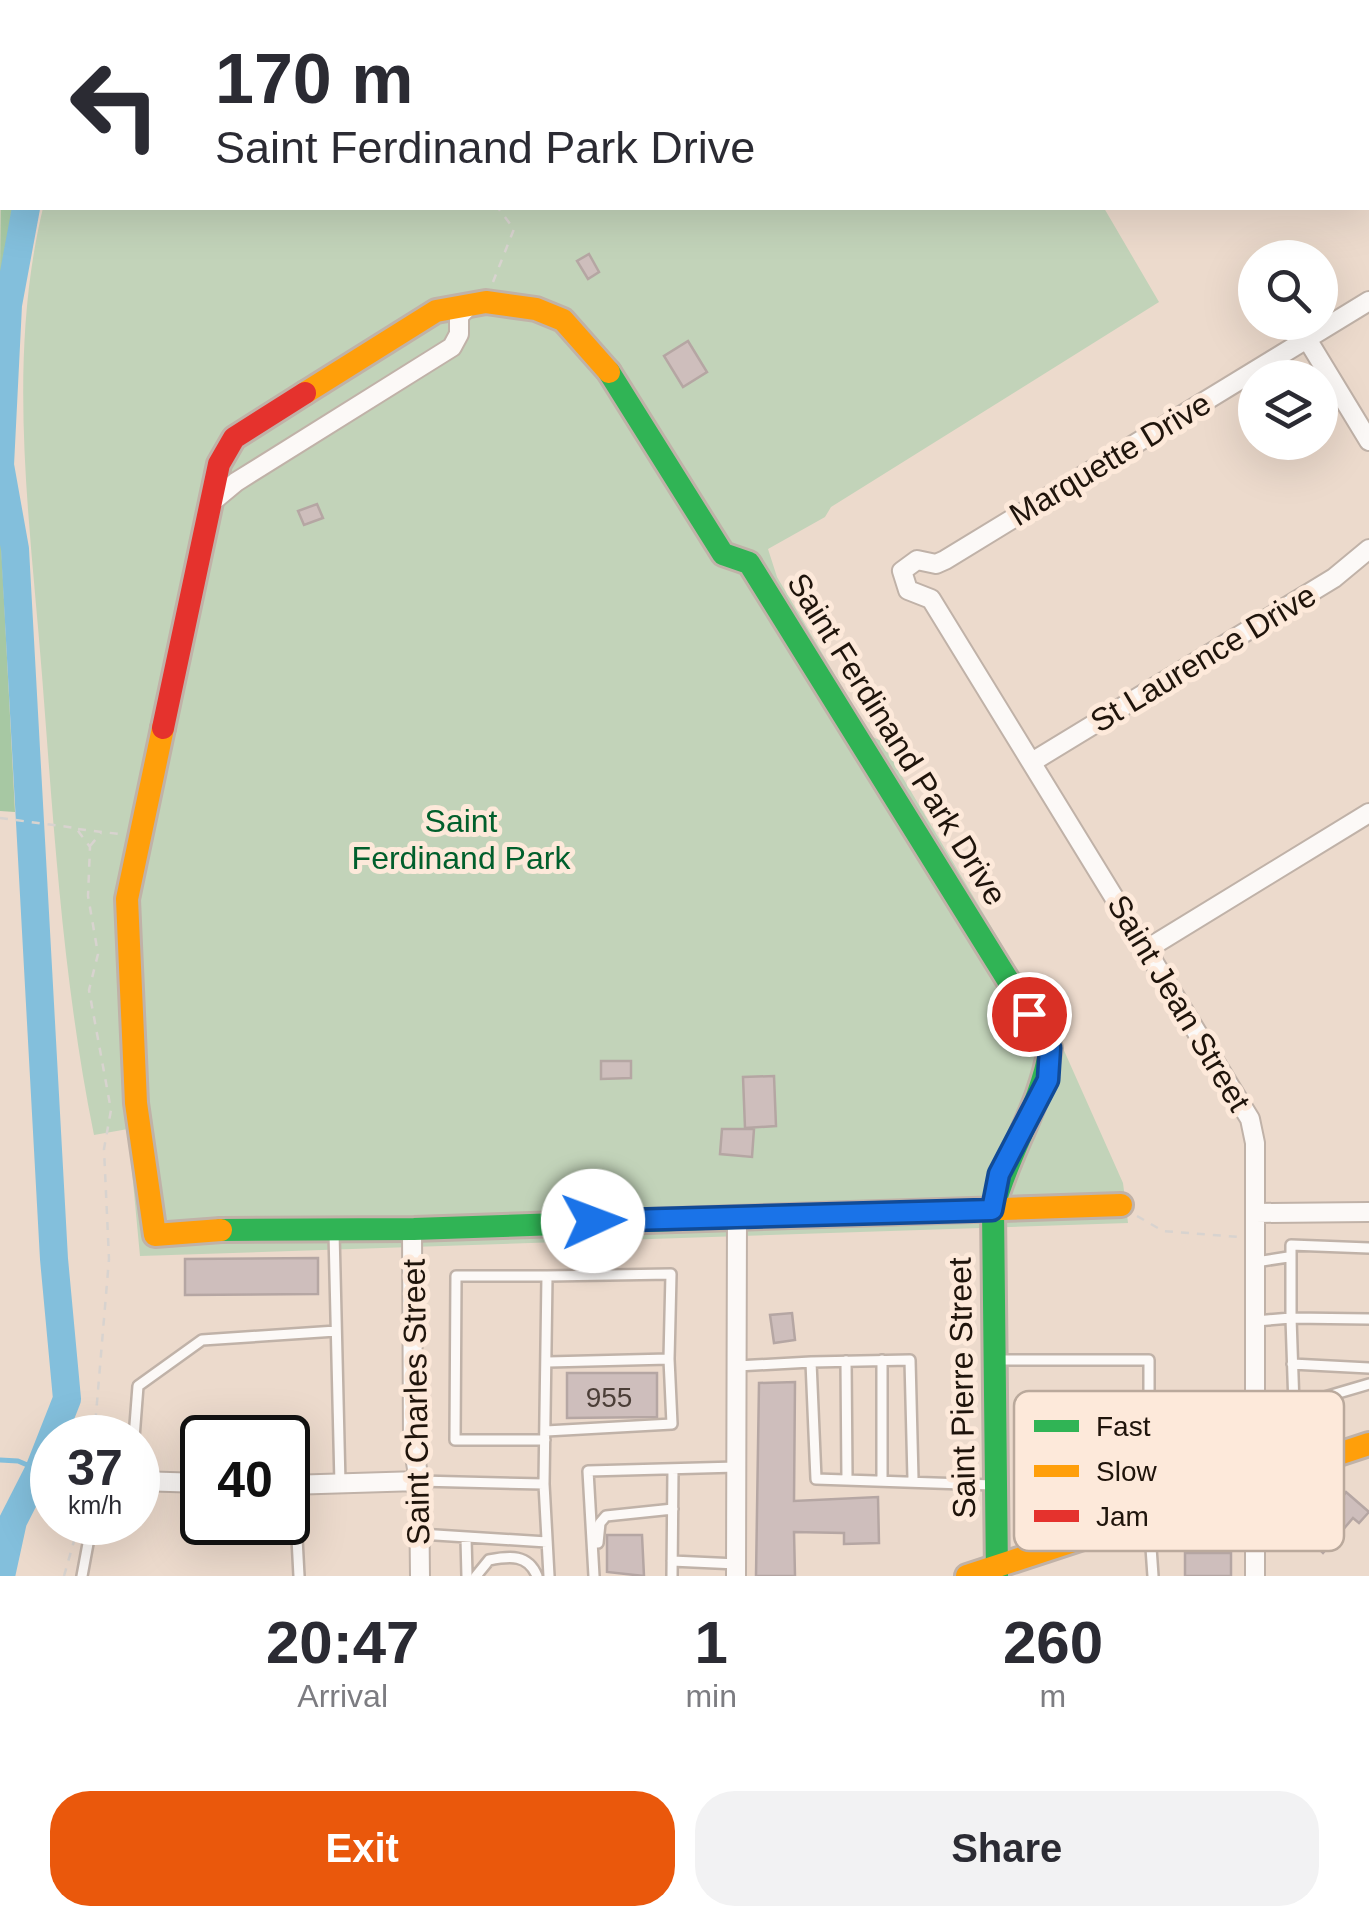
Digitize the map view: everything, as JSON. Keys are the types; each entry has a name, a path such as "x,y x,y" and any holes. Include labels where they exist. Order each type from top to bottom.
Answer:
{"street":[{"name":"Marquette Drive","path":"1338,320 1369,301"},
{"name":"Saint Ferdinand Park Drive","path":"992,1210 999,1174 1048,1080 1050,1048 823,676 748,564 723,554 612,375 563,320 536,309 478,304 436,311 234,438 219,464 126,899 134,1082 155,1236 229,1228 412,1228 737,1215 992,1210 1122,1205"},
{"path":"212,502 236,482 452,347 460,334 459,316 478,304"},
{"name":"Marquette Drive","path":"902,572 918,560 936,564 1304,340"},
{"path":"1307,340 1369,441"},
{"name":"St Laurence Drive","path":"1032,762 1334,578 1369,548"},
{"path":"931,599 936,564"},
{"name":"Saint Jean Street","path":"902,572 908,590 931,599 1250,1119 1255,1143 1256,1391"},
{"path":"1147,949 1369,812"},
{"name":"Saint Pierre Street","path":"992,1210 997,1571"},
{"path":"1256,1214 1369,1212"},
{"path":"737,1215 737,1570"},
{"name":"Saint Charles Street","path":"412,1228 413,1444 420,1481 420,1576"},
{"path":"1344,1452 1369,1444"},
{"path":"310,1485 420,1481"},
{"path":"966,1576 997,1571 1050,1551"}],"lane":[{"path":"334,1230 340,1484"},
{"path":"1293,1391 1288,1257 1291,1245 1369,1248"},
{"path":"1256,1262 1288,1257"},
{"path":"671,1274 672,1424 455,1440 456,1276 547,1276 671,1274"},
{"path":"547,1276 544,1484 549,1576"},
{"path":"1256,1321 1369,1319"},
{"path":"136,1415 138,1386 202,1340 336,1331"},
{"path":"548,1362 669,1359"},
{"path":"882,1360 882,1479"},
{"path":"737,1366 910,1360 913,1480"},
{"path":"994,1360 1149,1360 1149,1391"},
{"path":"846,1361 847,1479"},
{"path":"812,1362 816,1479 996,1485"},
{"path":"1292,1364 1369,1368"},
{"path":"1344,1393 1369,1384"},
{"path":"594,1575 588,1471 737,1468"},
{"path":"672,1576 673,1469"},
{"path":"420,1481 544,1484"},
{"path":"594,1575 599,1566 598,1531 606,1516 672,1509"},
{"path":"420,1534 547,1542"},
{"path":"466,1538 467,1576"},
{"path":"82,1576 88,1545"},
{"path":"297,1545 298,1576"},
{"path":"1151,1551 1153,1576"},
{"path":"476,1576 489,1560 517,1557 532,1565 537,1576"},
{"path":"672,1562 737,1570"}],"path":[{"path":"478,304 514,228 500,210"},
{"path":"3,820 137,836"},
{"path":"76,828 90,847"},
{"path":"96,1415 109,1259 104,1164 110,1110 89,990 98,954 88,896 90,847 102,832"},
{"path":"1122,1205 1163,1231 1256,1238"},
{"path":"64,1576 73,1545"}],"green space":[{"path":"1,210 13,210 0,276"},
{"name":"Saint Ferdinand Park","path":"43,210 1105,210 1159,302 831,507 825,517 768,549 777,577 871,736 881,741 1062,1046 1123,1183 1128,1223 140,1256 128,1129 94,1135 67,963 24,441 23,382 32,266"},
{"path":"0,535 1,542 15,812 0,811"}],"building":[{"path":"589,254 599,272 588,279 577,261"},
{"path":"688,341 707,372 683,387 664,356"},
{"path":"317,504 323,518 304,525 298,511"},
{"path":"601,1061 631,1061 631,1078 601,1079"},
{"path":"774,1076 776,1126 745,1128 743,1077"},
{"path":"722,1129 754,1129 752,1157 720,1154"},
{"path":"318,1258 318,1294 185,1295 185,1259"},
{"path":"792,1313 795,1340 774,1343 770,1315"},
{"path":"567,1373 657,1373 657,1417 567,1418"},
{"path":"795,1382 794,1501 878,1497 879,1543 844,1544 844,1533 794,1532 795,1576 756,1576 759,1383"},
{"path":"1346,1492 1369,1512 1359,1523 1353,1518 1344,1528"},
{"path":"607,1535 642,1535 644,1576 607,1572"},
{"path":"1185,1553 1231,1553 1231,1576 1185,1576"}],"waterway":[{"path":"1,1576 13,1521 39,1470 67,1399 54,1259 15,549 0,465 8,305 26,210"},
{"path":"0,1460 30,1466"}],"traffic: fast":[{"path":"609,372 723,554 749,563 1050,1048 1039,1090 993,1210 997,1576"},
{"path":"221,1230 414,1229 850,1214"}],"traffic: slow":[{"path":"305,393 436,311 486,302 536,309 563,320 609,372"},
{"path":"163,728 127,899 136,1103 155,1235 221,1230"},
{"path":"850,1214 1121,1205"},
{"path":"1344,1452 1369,1444"},
{"path":"967,1576 1043,1551"}],"traffic: jam":[{"path":"163,728 219,464 234,438 305,393"}],"route":[{"path":"593,1221 992,1210 999,1174 1048,1080 1050,1048 1029,1014"}]}
